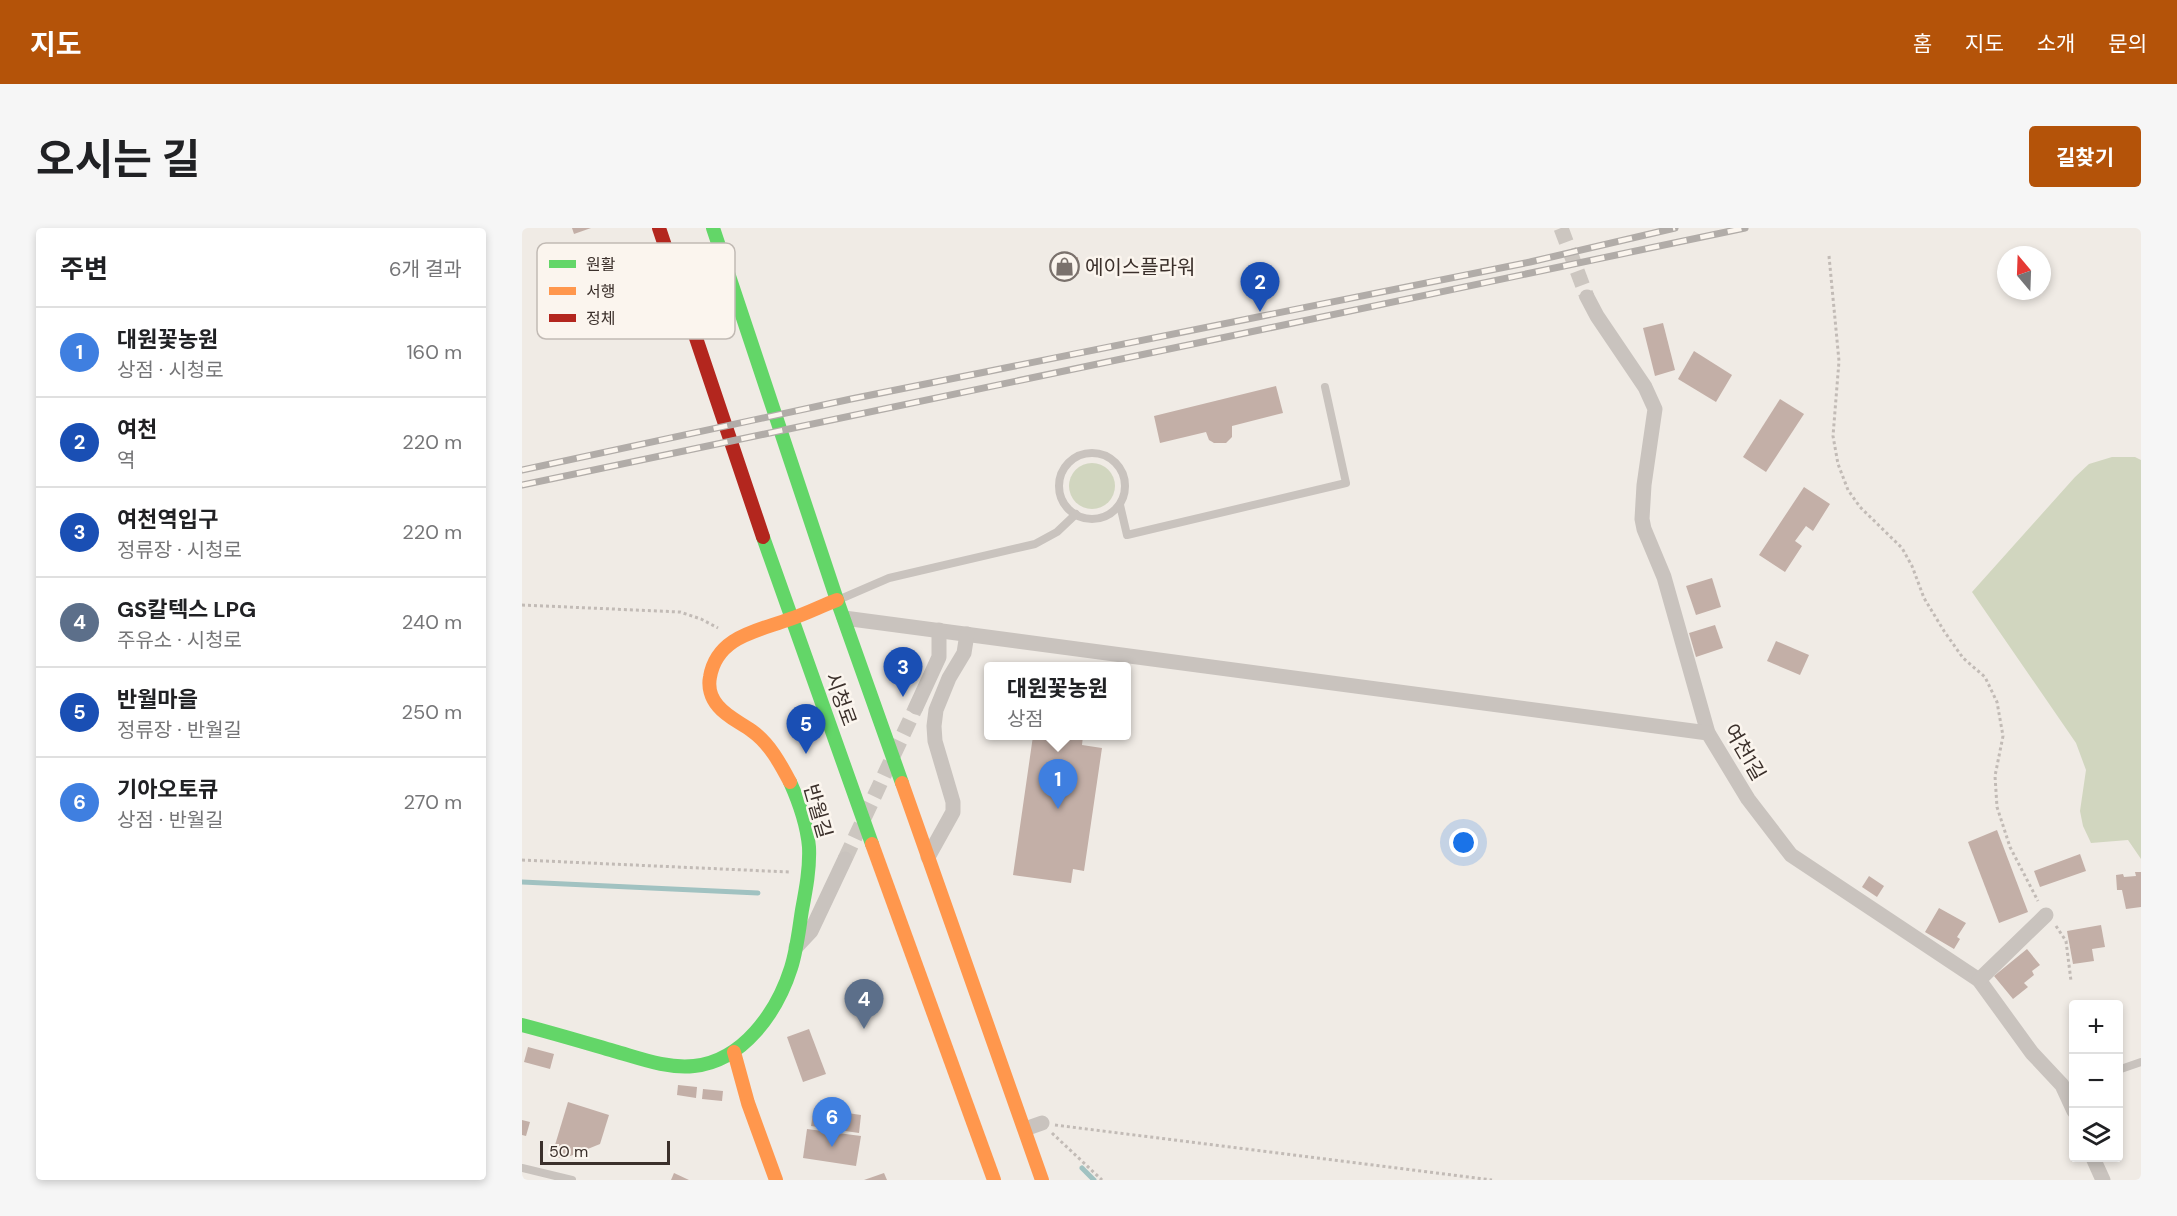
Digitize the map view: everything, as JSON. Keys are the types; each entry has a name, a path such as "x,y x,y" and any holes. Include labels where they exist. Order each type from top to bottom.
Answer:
{"street":[{"name":"시청로","path":"658,228 663,243"},
{"name":"시청로","path":"713,228 718,243"},
{"name":"시청로","path":"735,294 843,618 1042,1180"},
{"name":"여천1길","path":"1587,297 1597,316 1645,387 1655,409 1644,485 1642,519 1644,529 1664,576 1708,733 1748,799 1791,855 1979,980 2032,1053 2069,1088"},
{"name":"시청로","path":"696,339 791,619 994,1180"},
{"name":"반월길","path":"522,1024 650,1061 694,1066 707,1064 734,1052 762,1023 788,976 796,947 809,873 808,838 803,816 782,766 758,736 720,709 712,698 710,679 716,658 737,636 791,619 837,600"},
{"path":"843,618 1708,733"},
{"path":"916,706 939,657 939,630"},
{"path":"928,857 953,812 953,802 935,741 936,710 964,653 967,634"},
{"path":"796,947 811,931 845,859"},
{"path":"1979,980 2046,915"},
{"path":"734,1052 748,1103 776,1180"},
{"path":"694,1066 733,1081 748,1103"},
{"path":"1025,1129 1042,1123"},
{"path":"2095,1162 2103,1180"}],"lane":[{"path":"1119,505 1127,535 1346,483 1325,387"},
{"path":"1088,453 1099,453 1109,457 1123,474 1124,495 1119,505 1112,513 1102,518 1091,519 1076,514 1064,503 1059,493 1062,471 1068,462 1088,453"},
{"path":"837,600 889,578 1035,544 1056,532 1076,514"},
{"path":"2123,1068 2141,1062"},
{"path":"522,1168 572,1180"}],"path":[{"path":"1829,256 1839,361 1833,436 1838,464 1848,490 1860,507 1902,548 1912,566 1924,598 1944,631 1963,658 1985,677 1997,702 2003,736 1995,776 1997,807 2010,847 2046,915 2066,941 2071,981"},
{"path":"522,605 680,612 737,636"},
{"path":"522,860 809,873"},
{"path":"1042,1123 1102,1180"},
{"path":"1042,1123 1492,1180"}],"green space":[{"path":"2112,457 2135,457 2141,460 2141,859 2128,840 2091,843 2083,826 2080,811 2086,770 2076,743 1972,592 2075,477 2089,464"},
{"path":"1092,463 1101,464 1109,469 1114,477 1114,495 1109,503 1101,508 1092,509 1083,508 1075,503 1070,495 1069,486 1070,477 1075,469 1083,464"}],"building":[{"path":"572,228 591,228 574,234"},
{"path":"1078,257 1079,274 1052,276 1050,260"},
{"path":"1663,323 1675,370 1655,376 1643,328"},
{"path":"1694,351 1732,375 1716,402 1678,379"},
{"path":"1276,386 1283,413 1232,426 1232,437 1226,443 1214,443 1209,440 1206,432 1160,443 1154,416"},
{"path":"1780,399 1804,414 1766,472 1743,457"},
{"path":"1804,487 1830,504 1813,531 1806,526 1795,541 1802,546 1785,572 1759,555"},
{"path":"1712,578 1721,607 1696,615 1686,586"},
{"path":"1715,625 1723,648 1696,657 1689,633"},
{"path":"1776,641 1809,655 1800,675 1767,661"},
{"path":"1032,740 1083,740 1082,745 1102,748 1084,871 1073,869 1071,883 1013,875"},
{"path":"1997,830 2028,912 1999,923 1968,842"},
{"path":"2080,854 2086,871 2040,887 2034,871"},
{"path":"2135,872 2141,872 2141,907 2126,909 2122,890 2117,890 2116,875 2136,876"},
{"path":"1869,876 1884,886 1877,897 1862,887"},
{"path":"1939,908 1966,923 1957,937 1960,939 1954,949 1925,932"},
{"path":"2101,925 2105,947 2092,949 2094,961 2073,964 2067,931"},
{"path":"2027,949 2040,965 2032,971 2034,975 2024,983 2028,987 2013,999 1994,976"},
{"path":"809,1029 826,1074 803,1082 787,1037"},
{"path":"528,1047 554,1054 550,1069 524,1062"},
{"path":"678,1085 697,1087 696,1098 677,1095"},
{"path":"703,1089 723,1091 722,1101 702,1099"},
{"path":"568,1102 609,1115 600,1144 563,1159 552,1155"},
{"path":"814,1108 861,1115 859,1133 811,1126"},
{"path":"522,1120 530,1122 526,1136 522,1135"},
{"path":"807,1129 861,1136 856,1166 803,1158"},
{"path":"674,1173 689,1180 671,1180"},
{"path":"884,1173 887,1180 864,1180"}],"waterway":[{"path":"522,882 758,893"},
{"path":"1082,1168 1094,1180"}],"tunnel":[{"path":"1561,228 1587,297"},
{"path":"845,859 916,707"}],"railway":[{"path":"522,470 851,399 1530,262 1675,228"},
{"path":"522,485 1745,228"}],"traffic: fast":[{"path":"713,228 718,243"},
{"path":"735,294 837,600 902,783"},
{"path":"763,537 872,844"},
{"path":"522,1025 643,1060 684,1067 712,1062 728,1055 743,1044 756,1032 777,1001 791,968 796,946 809,863 809,847 802,813 790,782"}],"traffic: slow":[{"path":"790,782 764,741 716,703 710,688 710,677 714,663 721,652 741,637 837,600"},
{"path":"902,783 1042,1180"},
{"path":"872,844 994,1180"},
{"path":"734,1052 748,1103 776,1180"}],"traffic: jam":[{"path":"659,228 664,243"},
{"path":"696,339 763,537"}],"place":[{"name":"에이스플라워","path":"1064,267"},
{"name":"여천","path":"1260,312"},
{"name":"여천역입구","path":"903,697"},
{"name":"반월마을","path":"806,754"},
{"name":"대원꽃농원","path":"1058,809"},
{"name":"GS칼텍스 LPG","path":"864,1029"},
{"name":"기아오토큐","path":"832,1147"}]}
